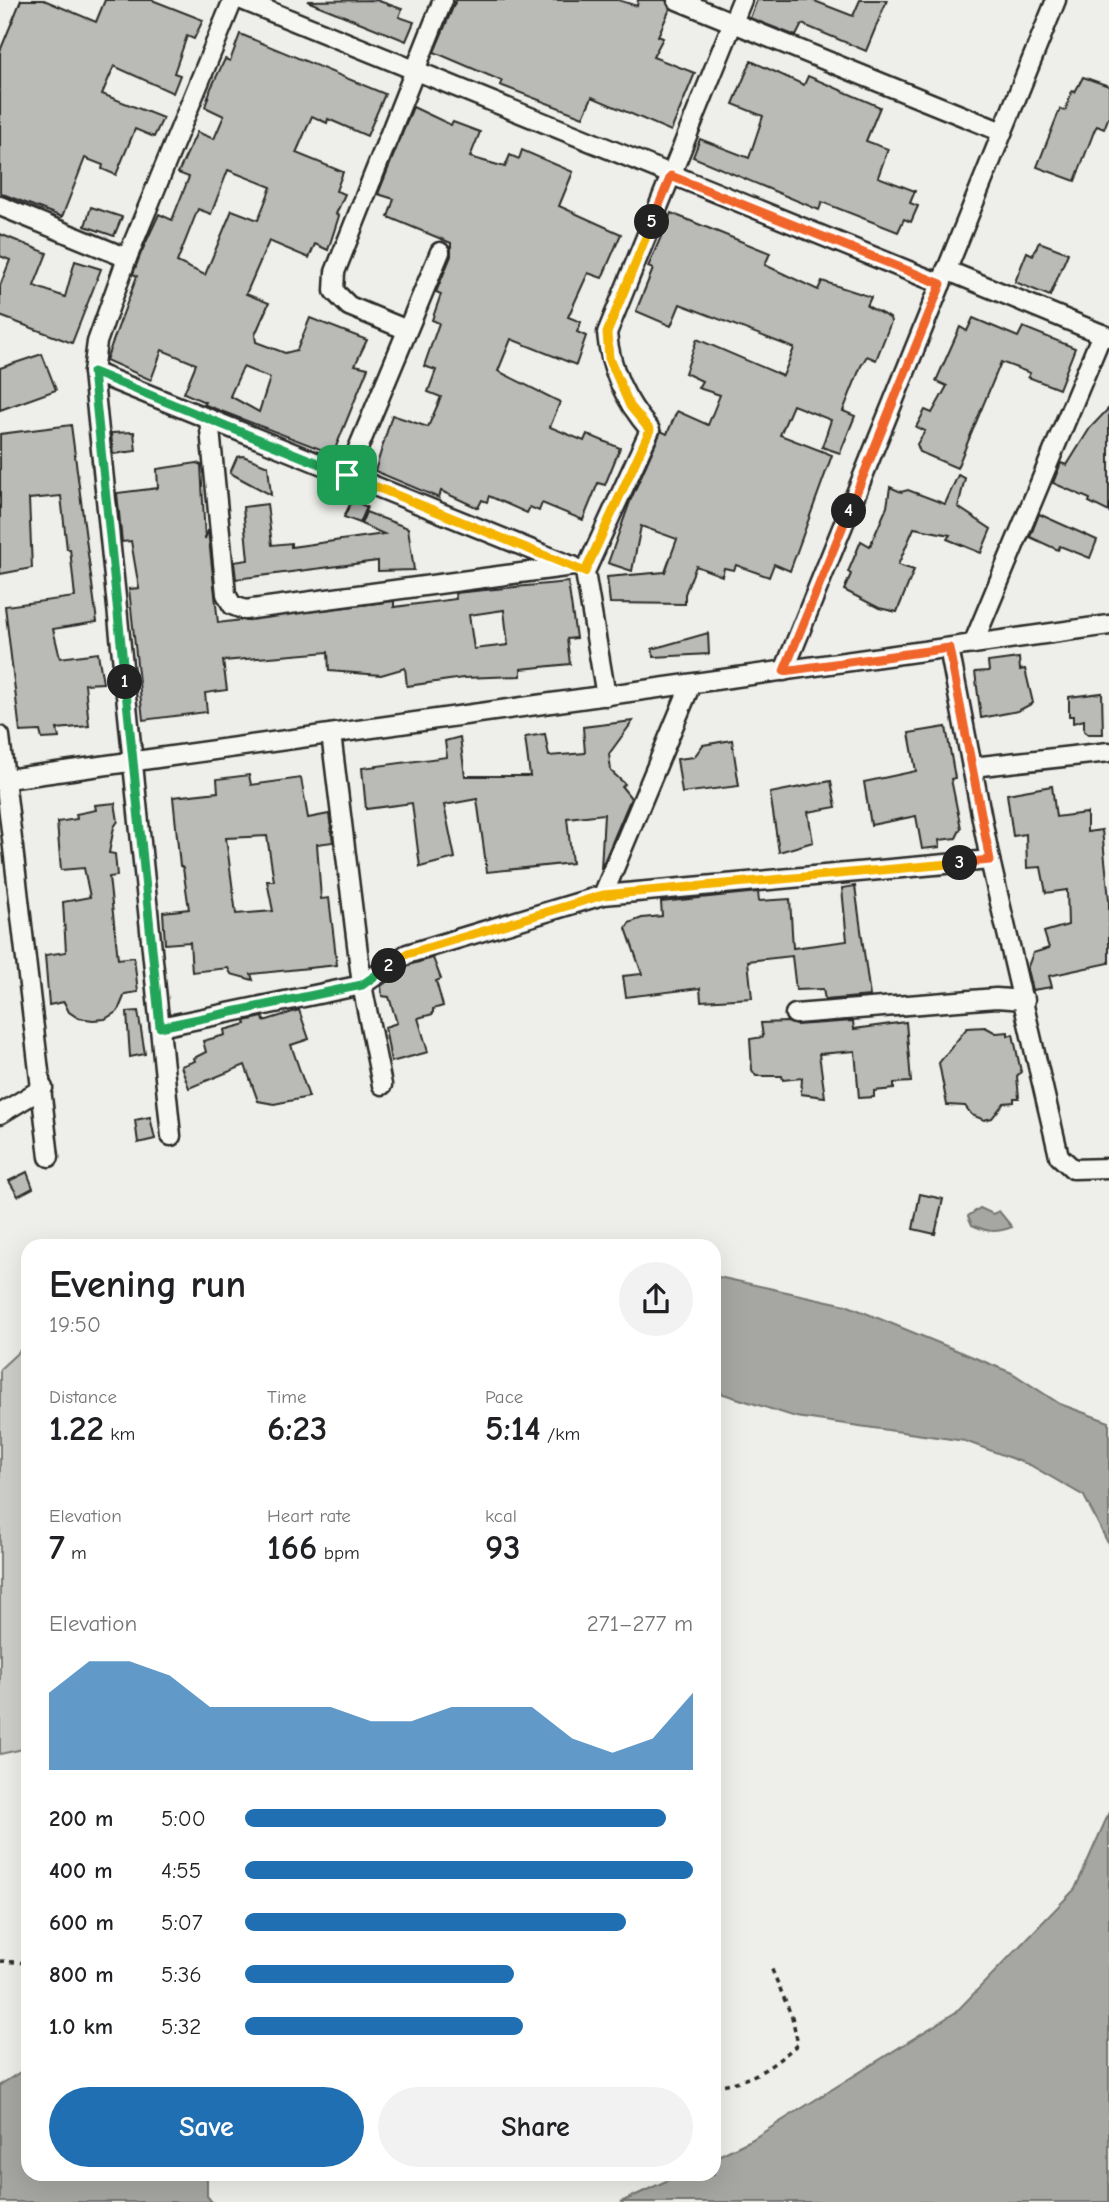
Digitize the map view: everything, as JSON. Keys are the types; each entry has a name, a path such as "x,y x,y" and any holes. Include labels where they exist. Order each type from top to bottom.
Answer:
{"street":[{"path":"171,1136 93,372 97,342 127,258 233,0"},
{"path":"242,0 671,176 1106,335 973,644"},
{"path":"407,330 349,306 334,291 335,272 443,0"},
{"path":"677,0 1002,132"},
{"path":"606,696 579,569 650,430 630,406 609,358 607,333 742,0"},
{"path":"784,671 1056,0"},
{"path":"0,206 127,258"},
{"path":"347,475 440,252"},
{"path":"93,372 579,569"},
{"path":"209,419 226,594 232,605 245,610 579,569"},
{"path":"3,780 1109,625"},
{"path":"949,648 990,860 1025,1000 1059,1156 1073,1169 1109,1168"},
{"path":"603,895 691,684"},
{"path":"331,734 362,985 382,1085"},
{"path":"0,736 3,780 43,1088 49,1157"},
{"path":"972,767 1109,752"},
{"path":"160,1027 362,985 407,954 603,895 990,860"},
{"path":"795,1014 996,998 1025,1000"},
{"path":"0,1114 43,1088"}],"path":[{"path":"0,1961 21,1962"},
{"path":"721,2085 737,2083 765,2072 797,2044 792,2017 770,1965"}],"shaded area":[{"path":"980,1208 993,1214 999,1211 1012,1227 992,1231 972,1225 968,1216"},
{"path":"721,1278 846,1305 1012,1373 1060,1404 1109,1422 1109,1545 1084,1496 1030,1465 965,1441 796,1417 721,1393"},
{"path":"21,1350 21,1750 0,1754 0,1369"},
{"path":"1109,1813 1109,2202 621,2202 666,2181 721,2181 721,2155 751,2140 956,2012 1075,1889"},
{"path":"21,2072 21,2181 207,2181 207,2196 212,2202 0,2202 0,2085"}],"building":[{"path":"21,0 44,0 96,22 105,0 152,0 203,20 194,39 187,36 174,73 180,75 173,93 114,66 102,94 163,118 154,137 135,129 116,175 102,169 103,165 85,158 62,217 0,193 0,51"},
{"path":"376,0 402,9 399,17 414,22 406,41 307,1"},
{"path":"456,0 618,0 637,6 638,0 666,0 670,9 658,36 663,38 653,57 695,73 671,131 592,97 583,117 500,85 502,81 434,52"},
{"path":"757,0 812,0 853,16 860,0 887,0 866,51 802,24 796,36 750,18"},
{"path":"240,34 385,94 367,136 328,119 327,123 312,116 296,153 343,172 336,191 345,194 336,214 339,216 328,250 315,244 309,258 269,241 246,294 269,303 255,335 256,342 285,353 297,350 310,318 367,340 355,365 368,368 333,454 203,404 205,402 184,393 196,364 162,350 151,380 106,360 137,276 133,274 159,214 172,220 189,177 178,173 197,132 214,139 224,116 205,107 225,59 230,61","holes":["228,170 271,187 258,220 232,210 205,275 177,262 198,209 211,214","243,367 270,378 259,412 230,396"]},
{"path":"751,61 804,85 808,76 880,107 866,141 888,149 878,177 915,191 910,203 918,206 911,222 904,219 898,232 822,202 819,210 693,157 700,139 749,158 763,116 733,104"},
{"path":"1083,77 1109,86 1109,116 1104,129 1097,126 1095,129 1075,181 1037,167 1060,109 1065,111 1072,91 1075,92"},
{"path":"413,107 451,125 453,122 480,132 470,157 505,167 510,155 519,159 522,150 573,172 559,206 621,234 602,278 588,273 568,317 581,322 577,332 586,336 576,365 511,339 498,371 560,402 550,427 584,441 587,434 620,448 605,485 598,483 583,520 542,503 539,511 530,507 527,513 489,496 487,502 482,500 478,508 441,491 439,498 375,471 392,415 428,427 441,397 428,392 436,370 424,366 439,323 432,320 441,294 436,292 451,256 451,243 388,217 394,199 378,194"},
{"path":"91,207 122,217 114,236 85,226"},
{"path":"671,213 770,253 765,265 818,290 822,281 871,297 867,306 890,318 891,322 876,360 867,356 861,366 843,411 855,416 840,453 822,447 831,420 793,405 780,435 832,455 790,571 774,564 769,577 736,565 734,570 724,568 722,576 696,566 685,594 685,604 610,603 607,577 665,572 677,539 641,526 632,571 608,563 631,499 661,431 667,434 677,411 708,425 720,395 698,388 702,381 685,373 697,339 783,376 794,348 680,304 671,326 636,311 653,269 648,267"},
{"path":"0,234 47,253 34,286 65,297 75,261 101,269 72,343 0,316 0,286 10,260 0,256"},
{"path":"1039,242 1068,253 1050,296 1015,282 1027,252 1033,255"},
{"path":"973,318 1018,337 1023,327 1075,348 1059,389 1028,377 1030,373 1001,362 957,468 920,452 917,444 925,431 916,427 925,410 932,413 947,386 936,381 960,327 967,331"},
{"path":"42,354 56,390 0,410 0,368"},
{"path":"1109,408 1109,512 1089,502 1090,499 1053,483 1061,463 1067,465 1090,428"},
{"path":"71,425 97,622 53,629 60,658 98,653 103,683 85,684 89,726 57,729 59,738 42,739 40,731 20,732 5,606 75,597 70,549 67,549 61,496 29,499 32,568 0,574 0,434"},
{"path":"134,432 136,451 113,454 111,433"},
{"path":"243,456 268,466 271,495 230,473 237,457"},
{"path":"197,463 201,465 205,539 208,530 218,623 394,601 394,607 456,599 455,593 568,582 576,638 567,639 570,664 521,669 521,676 463,678 407,686 405,668 381,675 329,671 328,652 223,661 227,690 205,693 207,712 143,720 129,589 139,588 131,541 122,542 117,493 158,488 157,469","holes":["504,610 508,645 474,649 469,615"]},
{"path":"958,475 965,478 958,507 991,529 981,553 947,539 950,535 914,528 898,565 914,570 897,612 879,608 844,590 851,574 848,572 861,541 870,546 887,507 890,487 901,492 908,490 945,504"},
{"path":"352,500 367,507 360,523 344,517"},
{"path":"267,504 272,545 291,543 291,547 384,534 361,524 366,512 408,528 414,570 378,571 378,561 236,579 234,562 248,560 243,507"},
{"path":"1039,514 1097,540 1090,558 1060,546 1058,550 1030,537"},
{"path":"708,633 709,654 654,657 652,649"},
{"path":"1019,658 1020,670 1025,669 1033,703 1018,711 981,718 975,672 989,671 988,662"},
{"path":"1102,693 1103,734 1088,734 1084,731 1084,720 1073,723 1073,716 1069,716 1069,697"},
{"path":"633,721 609,754 611,771 625,784 622,787 631,798 601,869 604,814 567,818 572,863 487,872 477,799 444,805 455,858 420,867 412,803 366,809 362,768 447,757 445,741 460,737 465,776 530,776 525,737 545,734 549,756 585,753 583,727"},
{"path":"946,727 955,778 951,779 961,828 956,838 939,840 940,847 922,849 916,816 871,825 864,782 916,771 909,733"},
{"path":"732,740 739,786 682,793 677,759 694,757 703,745"},
{"path":"249,775 251,785 301,778 308,818 329,814 333,842 317,844 321,899 329,898 337,965 251,974 253,980 231,974 228,968 192,972 190,942 165,944 163,912 189,909 183,868 180,866 173,797 218,792 217,779","holes":["267,836 274,881 267,881 273,911 236,914 226,838"]},
{"path":"831,781 836,807 808,812 813,842 779,852 770,793"},
{"path":"1052,786 1056,817 1087,813 1087,832 1102,830 1109,900 1109,963 1049,976 1052,987 1032,990 1027,969 1033,953 1049,948 1044,932 1068,925 1067,890 1046,893 1041,867 1027,868 1026,834 1013,836 1007,794"},
{"path":"115,803 118,821 114,827 109,853 115,854 117,876 109,877 118,959 134,957 138,992 125,994 118,1011 105,1019 78,1018 69,1012 64,1002 49,1005 45,955 66,952 63,902 90,897 84,868 61,870 57,822 77,819 76,814 96,810 95,805"},
{"path":"855,886 870,996 825,1000 823,989 796,990 792,956 748,961 752,998 701,1001 700,988 626,997 623,976 642,974 626,928 629,923 642,918 662,916 661,902 758,892 759,901 790,899 793,948 847,941 842,888"},
{"path":"433,958 441,979 436,981 443,1006 433,1009 433,1014 418,1018 428,1052 391,1062 385,1027 397,1023 389,997 382,996 381,986 412,964"},
{"path":"299,1010 309,1039 291,1045 309,1097 274,1104 258,1101 245,1065 189,1088 181,1066 195,1061 194,1058 206,1052 203,1041 225,1035 224,1030 246,1024 245,1021 263,1017 264,1021"},
{"path":"138,1011 145,1054 130,1057 127,1012"},
{"path":"853,1021 854,1029 906,1022 911,1082 894,1083 894,1089 874,1091 874,1097 859,1098 855,1051 819,1054 825,1097 801,1094 802,1078 783,1080 782,1076 756,1076 752,1070 750,1039 763,1037 761,1023 787,1022 796,1025"},
{"path":"985,1027 996,1033 1008,1032 1008,1036 1013,1034 1021,1072 1017,1076 1019,1098 1014,1098 1014,1102 1004,1103 992,1118 984,1120 972,1115 965,1106 947,1105 939,1063 967,1028"},
{"path":"150,1117 155,1139 138,1143 135,1120"},
{"path":"27,1172 33,1188 18,1196 9,1181"},
{"path":"920,1194 943,1199 935,1234 913,1229"}],"route":[{"path":"671,176 941,284 784,671 949,648 990,860 603,895 407,954 362,985 160,1027 93,372 347,475 585,572 650,430 630,406 609,358 607,333 671,176"}]}
